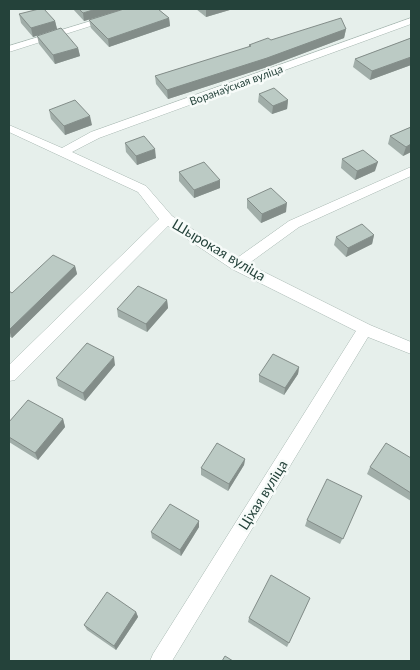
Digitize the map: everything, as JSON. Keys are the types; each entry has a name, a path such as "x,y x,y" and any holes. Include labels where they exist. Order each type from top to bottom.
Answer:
{"street":[{"path":"9,49 139,9"},
{"name":"Воранаўская вуліца","path":"62,153 95,135 411,21"},
{"name":"Шырокая вуліца","path":"11,132 142,189 167,219 237,265 365,329 411,348"},
{"path":"237,265 294,224 411,171"},
{"path":"9,375 167,219"},
{"name":"Ціхая вуліца","path":"160,661 365,329"}],"building":[{"path":"44,9 55,21 31,28 19,14"},
{"path":"79,9 96,9 83,13"},
{"path":"124,9 158,9 169,18 108,39 89,20"},
{"path":"341,18 346,29 267,58 167,90 155,76 251,46 249,45 268,38 271,40"},
{"path":"61,28 78,48 53,55 37,36"},
{"path":"411,38 411,57 372,71 355,59"},
{"path":"274,88 288,100 273,106 259,94"},
{"path":"75,100 90,116 64,126 49,110"},
{"path":"411,127 411,144 406,147 390,136"},
{"path":"144,136 155,149 136,156 125,143"},
{"path":"363,150 378,162 357,171 342,159"},
{"path":"204,162 220,180 194,190 179,172"},
{"path":"271,188 287,203 262,214 247,199"},
{"path":"362,224 374,235 348,248 336,237"},
{"path":"53,255 75,266 9,330 9,291 12,293"},
{"path":"138,286 167,300 146,324 117,309"},
{"path":"87,343 114,357 83,393 56,378"},
{"path":"273,354 299,367 285,388 259,375"},
{"path":"28,400 63,419 35,453 9,437 9,422"},
{"path":"217,443 245,459 229,484 201,468"},
{"path":"386,443 411,458 411,493 370,467"},
{"path":"327,479 362,496 343,539 307,520"},
{"path":"170,504 199,521 180,550 151,532"},
{"path":"271,575 310,598 289,643 249,618"},
{"path":"107,592 136,612 114,646 84,625"},
{"path":"225,656 233,661 222,661"}]}
